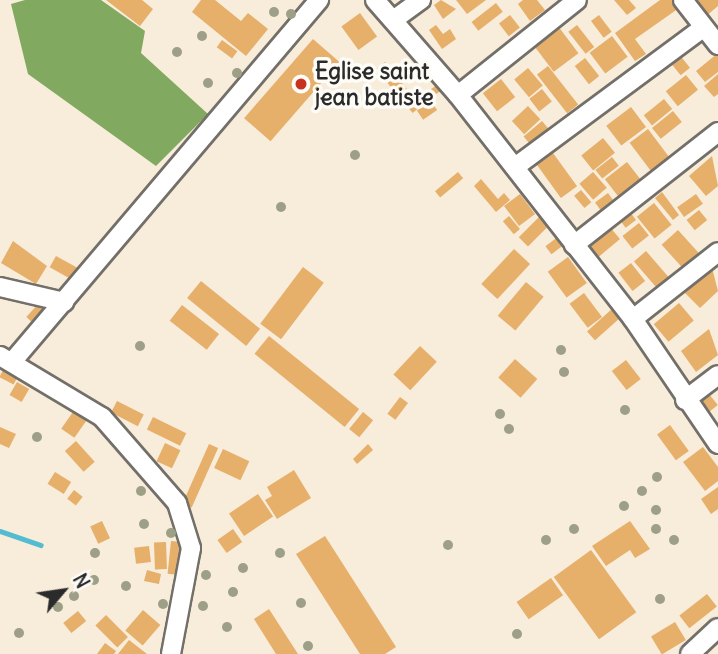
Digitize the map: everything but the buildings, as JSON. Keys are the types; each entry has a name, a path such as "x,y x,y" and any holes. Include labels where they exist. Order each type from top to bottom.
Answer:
{"street":[{"path":"171,654 191,548 177,503 102,417 6,359 64,302 318,0"},
{"path":"375,0 396,18 633,319 685,400 718,444"},
{"path":"396,18 421,0"},
{"path":"458,95 577,0"},
{"path":"683,0 718,45"},
{"path":"515,167 703,28"},
{"path":"574,245 718,132"},
{"path":"633,319 718,252"},
{"path":"0,287 64,302"},
{"path":"685,400 718,374"},
{"path":"690,654 718,628"}],"green space":[{"path":"25,0 101,0 145,31 141,53 208,114 156,166 28,74 11,4"}],"waterway":[{"path":"0,531 41,545"}],"place":[{"name":"Eglise saint jean batiste","path":"301,84"}]}
